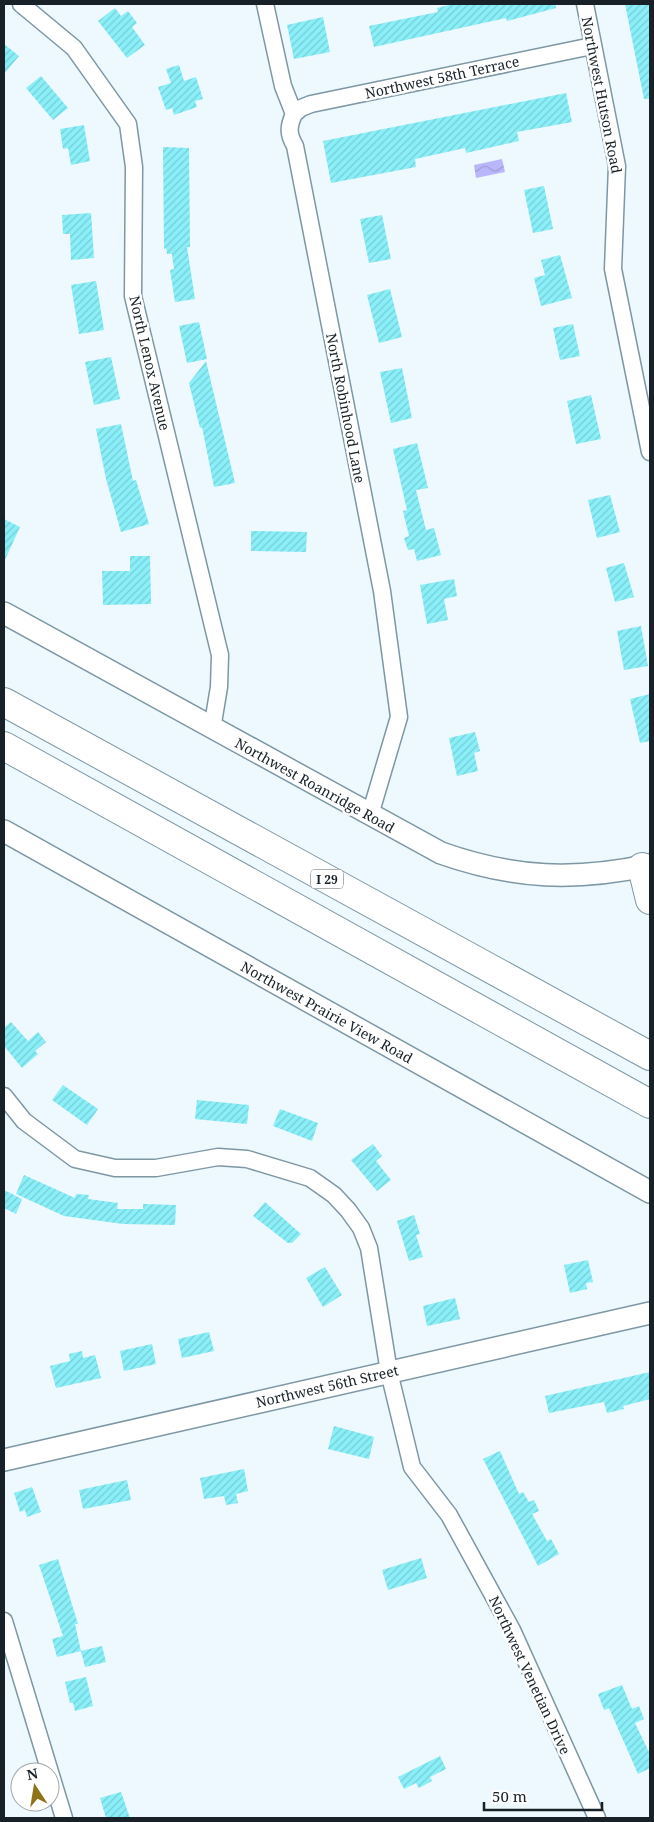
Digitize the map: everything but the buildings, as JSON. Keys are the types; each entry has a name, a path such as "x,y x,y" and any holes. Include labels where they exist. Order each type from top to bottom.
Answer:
{"highway":[{"name":"I 29","path":"4,702 650,1056"},
{"path":"4,746 650,1104"},
{"path":"646,866 650,900"}],"street":[{"name":"North Lenox Avenue","path":"21,4 74,48 128,124 134,167 133,296 220,655 212,728"},
{"name":"North Robinhood Lane","path":"265,4 283,86 294,114 289,125 290,136 295,146 382,591 399,717 370,815"},
{"name":"Northwest Hutson Road","path":"585,4 617,166 613,269 650,452"},
{"name":"Northwest 58th Terrace","path":"294,114 301,108 311,104 592,46"},
{"name":"Northwest Roanridge Road","path":"4,613 441,854 504,872 569,876 620,872 646,866"},
{"name":"Northwest Prairie View Road","path":"4,832 650,1192"},
{"path":"4,1096 24,1121 75,1159 115,1168 156,1168 234,1156 295,1172 310,1178 334,1195 352,1216 369,1248 389,1372"},
{"name":"Northwest 56th Street","path":"4,1460 650,1313"},
{"name":"Northwest Venetian Drive","path":"389,1372 412,1467 449,1515 512,1630 597,1818"},
{"path":"4,1621 64,1818"}],"water":[{"path":"502,159 505,172 476,178 474,165"}]}
